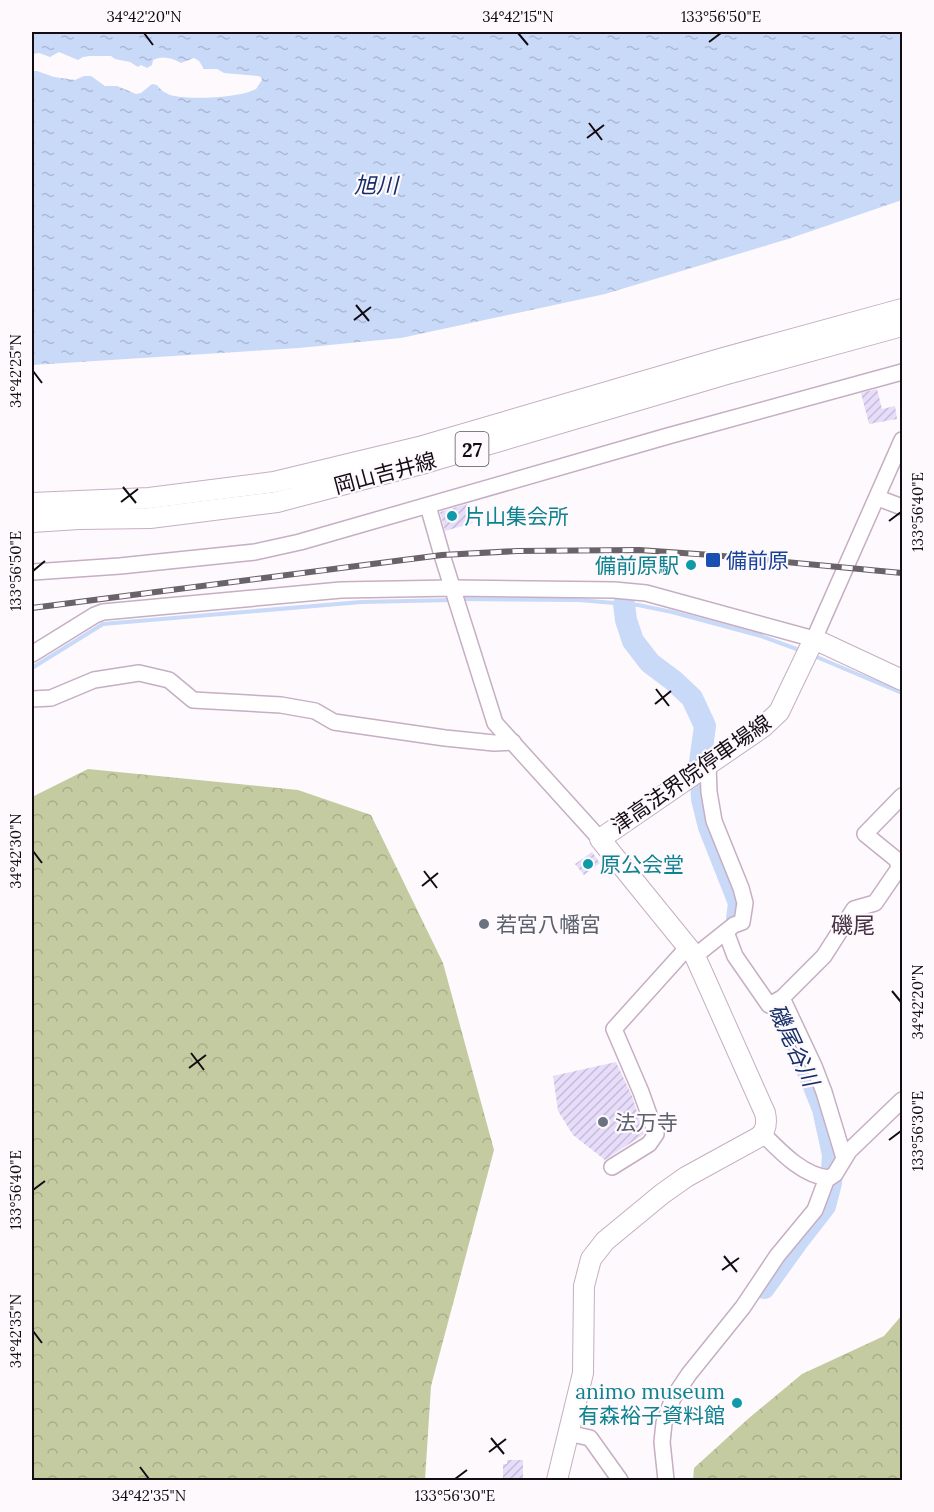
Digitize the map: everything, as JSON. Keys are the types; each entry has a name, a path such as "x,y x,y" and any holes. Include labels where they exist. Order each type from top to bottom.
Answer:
{"main road":[{"name":"岡山吉井線","path":"32,503 149,498 274,482 420,447 723,358 903,309"},
{"name":"岡山吉井線","path":"32,522 150,518 277,502 426,463 727,374 903,326"},
{"path":"811,648 903,680"},
{"name":"津高法界院停車場線","path":"762,1134 767,1121 765,1113 691,952 600,839 763,727 779,712 811,648"},
{"path":"556,1480 583,1373 584,1286 591,1259 605,1240 662,1194 686,1177 762,1134"}],"street":[{"path":"33,572 120,566 255,552 300,542 668,436 903,372"},
{"path":"32,654 103,612 329,591 455,596 614,590 646,593 811,648 903,440"},
{"path":"878,498 903,507"},
{"path":"428,506 441,555 495,723 600,839"},
{"path":"32,699 51,698 94,680 139,673 169,680 193,700 281,705 315,711 334,722 445,738 513,742"},
{"path":"612,1167 649,1144 656,1134 614,1029 691,952 742,922 744,903 741,888 714,820 702,768"},
{"path":"733,927 735,956 770,1005 825,956 854,909 875,903 899,868 897,860 865,834 903,796"},
{"path":"777,1001 817,1075 844,1158"},
{"path":"666,1480 662,1442 664,1423 673,1398 689,1374 743,1307 777,1256 815,1210 830,1177 849,1151 903,1100"},
{"path":"762,1134 784,1155 806,1170 830,1177"},
{"path":"568,1433 590,1438 620,1480"}],"green space":[{"path":"88,769 298,790 371,815 443,963 494,1150 431,1386 425,1480 32,1480 32,797"},
{"path":"902,1315 902,1480 693,1480 694,1468 802,1374 884,1336"}],"water":[{"name":"旭川","path":"32,32 902,32 902,200 788,239 605,294 401,338 299,348 32,365 32,71 75,80 91,76 105,86 117,86 136,94 141,93 152,84 157,85 168,94 186,97 240,94 257,88 262,80 258,76 204,69 194,58 181,63 164,57 153,60 152,65 147,68 141,65 138,67 111,56 90,56 78,60 59,52 50,57 39,53 32,54"}],"building":[{"path":"877,389 882,409 895,406 897,419 869,424 861,393"},
{"name":"片山集会所","path":"467,504 473,523 445,531 440,512"},
{"name":"原公会堂","path":"592,852 600,863 584,875 575,864"},
{"name":"法万寺","path":"616,1062 632,1096 644,1134 605,1160 573,1135 558,1111 553,1076"},
{"path":"507,1460 523,1460 523,1480 503,1480 503,1464 507,1464"}],"waterway":[{"path":"460,599 579,600 638,605 761,636 802,651"},
{"path":"32,668 103,624 361,602 452,600"},
{"name":"磯尾谷川","path":"624,604 626,620 633,641 650,663 692,698 705,726 700,762 702,799 709,827 739,903 737,919"},
{"path":"812,655 902,693"},
{"name":"磯尾谷川","path":"764,1288 825,1206 831,1183 833,1155 823,1109 794,1037"}],"railway":[{"path":"32,608 442,555 517,551 639,550 902,573"}],"place":[{"name":"片山集会所","path":"452,516"},
{"name":"備前原","path":"713,560"},
{"name":"備前原駅","path":"691,565"},
{"name":"原公会堂","path":"588,864"},
{"name":"若宮八幡宮","path":"484,924"},
{"name":"法万寺","path":"603,1122"},
{"name":"animo museum 有森裕子資料館","path":"737,1403"}],"district":[{"name":"磯尾","path":"853,925"}]}
